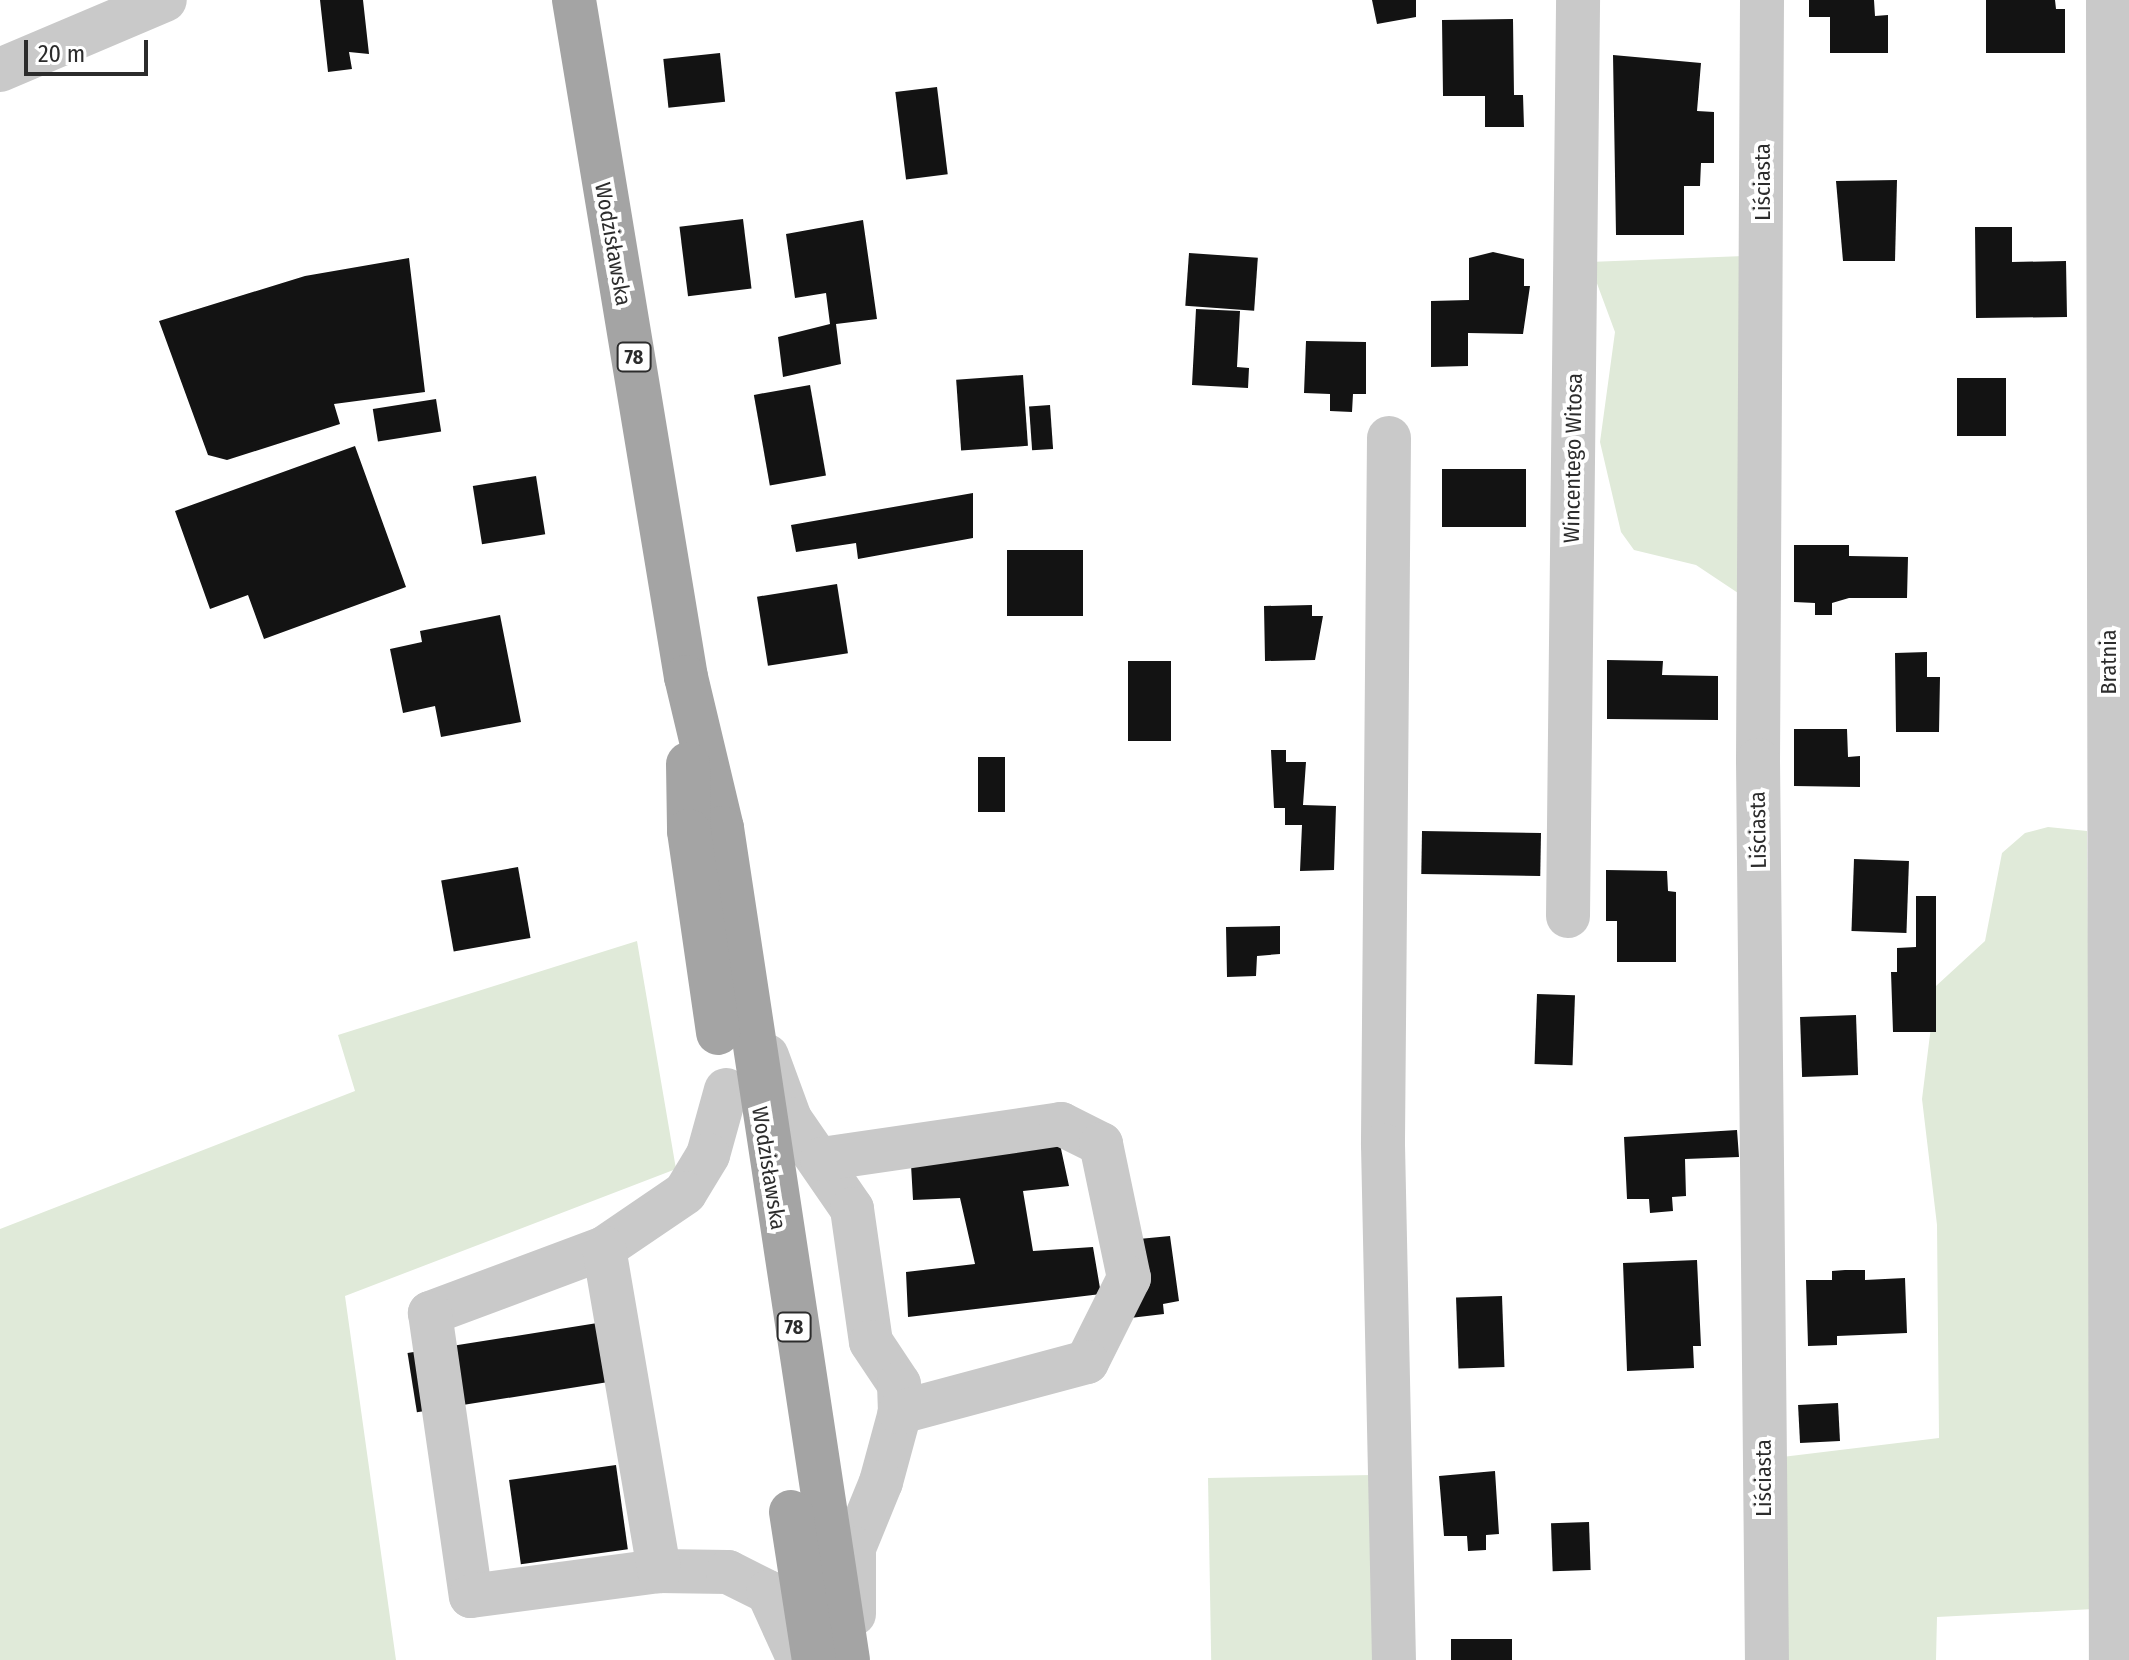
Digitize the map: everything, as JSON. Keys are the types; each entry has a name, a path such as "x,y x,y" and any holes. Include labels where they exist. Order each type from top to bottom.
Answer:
{"main road":[{"name":"Wodzisławska","path":"574,0 686,677 722,828 743,994 851,1660"},
{"name":"Wodzisławska","path":"686,677 689,831 814,1660"}],"street":[{"path":"0,70 165,0"},
{"name":"Wincentego Witosa","path":"1568,916 1578,0"},
{"name":"Liściasta","path":"1762,0 1758,775 1767,1660"},
{"name":"Bratnia","path":"2108,0 2111,1660"},
{"path":"1389,438 1383,1145 1394,1660"},
{"path":"743,994 790,1119 822,1159 852,1209 871,1342 899,1384 900,1412 854,1548 851,1660"},
{"path":"726,1090 708,1155 685,1193 604,1248 430,1313 471,1596 659,1571 728,1572 761,1586 777,1604 799,1660"},
{"path":"822,1159 1061,1124 1101,1144 1129,1278 1087,1362 900,1412"},
{"path":"604,1248 659,1571"}],"green space":[{"path":"1744,256 1744,597 1696,565 1634,550 1621,532 1600,442 1615,332 1589,262"},
{"path":"2048,827 2087,831 2094,1609 1937,1617 1936,1660 1783,1660 1774,1458 1939,1438 1937,1225 1922,1099 1936,986 1985,941 2002,853 2025,833"},
{"path":"637,941 676,1169 345,1296 396,1660 0,1660 0,1229 355,1091 338,1035"},
{"path":"1373,1475 1376,1660 1211,1660 1208,1478"}],"building":[{"path":"320,0 363,0 369,54 349,52 352,69 328,72"},
{"path":"1372,0 1416,0 1416,17 1377,24"},
{"path":"1809,0 1874,0 1875,16 1888,15 1888,53 1830,53 1830,17 1809,17"},
{"path":"1986,0 2055,0 2056,9 2065,9 2065,53 1986,53"},
{"path":"1513,19 1514,95 1523,95 1524,127 1485,127 1485,96 1443,96 1442,20"},
{"path":"720,53 725,102 668,108 663,59"},
{"path":"1613,55 1701,63 1697,111 1714,112 1714,163 1701,163 1700,186 1684,186 1684,235 1616,235"},
{"path":"937,87 948,174 906,179 895,92"},
{"path":"1897,180 1895,261 1843,261 1836,181"},
{"path":"743,219 752,288 688,296 679,227"},
{"path":"863,220 877,319 836,324 841,364 783,377 778,337 830,324 826,293 795,298 786,234"},
{"path":"1975,227 2012,227 2012,262 2066,261 2067,317 1976,318"},
{"path":"1493,252 1524,259 1524,286 1530,286 1523,334 1468,333 1468,366 1431,367 1431,301 1469,300 1469,258"},
{"path":"1189,253 1258,258 1254,311 1185,306"},
{"path":"409,258 425,392 334,404 340,424 227,460 208,455 159,321 305,276"},
{"path":"1196,309 1240,311 1237,367 1249,368 1248,388 1192,385"},
{"path":"1306,341 1366,342 1366,394 1353,394 1352,412 1330,411 1330,394 1304,393"},
{"path":"1023,375 1028,446 961,451 956,380"},
{"path":"1957,378 2006,378 2006,436 1957,436"},
{"path":"810,385 826,476 770,486 754,395"},
{"path":"436,399 441,432 378,442 373,409"},
{"path":"1050,405 1053,449 1032,450 1029,406"},
{"path":"355,446 406,587 264,639 248,595 210,609 175,511"},
{"path":"1442,469 1526,469 1526,527 1442,527"},
{"path":"536,476 545,534 482,544 473,486"},
{"path":"973,493 973,538 858,559 856,543 796,552 791,525"},
{"path":"1794,545 1849,545 1849,556 1908,557 1907,598 1849,598 1832,603 1832,615 1815,615 1815,603 1794,602"},
{"path":"1007,550 1083,550 1083,616 1007,616"},
{"path":"837,584 848,653 768,666 757,597"},
{"path":"1312,605 1312,616 1323,616 1315,660 1265,661 1264,606"},
{"path":"500,615 521,722 441,737 435,706 403,713 390,649 422,642 420,631"},
{"path":"1927,652 1927,677 1940,677 1939,732 1896,732 1895,653"},
{"path":"1607,660 1663,661 1662,675 1718,676 1718,720 1607,719"},
{"path":"1128,661 1171,661 1171,741 1128,741"},
{"path":"1794,729 1847,729 1848,757 1860,756 1860,787 1794,786"},
{"path":"1271,750 1286,750 1286,762 1306,762 1303,805 1336,806 1334,870 1300,871 1302,825 1285,825 1285,808 1274,808"},
{"path":"978,757 1005,757 1005,812 978,812"},
{"path":"1422,831 1541,833 1540,876 1421,874"},
{"path":"1854,859 1909,861 1906,933 1851,931"},
{"path":"518,867 531,938 454,951 441,881"},
{"path":"1606,870 1667,871 1668,891 1676,892 1676,962 1617,962 1617,921 1606,921"},
{"path":"1916,896 1936,896 1936,1032 1893,1032 1891,972 1897,972 1897,948 1916,947"},
{"path":"1280,926 1280,954 1257,956 1256,976 1227,977 1226,927"},
{"path":"1537,994 1575,995 1573,1065 1535,1064"},
{"path":"1856,1015 1858,1075 1802,1077 1800,1017"},
{"path":"1737,1130 1739,1157 1685,1159 1686,1196 1672,1197 1673,1211 1650,1213 1649,1199 1627,1199 1624,1137"},
{"path":"1058,1135 1069,1186 1023,1191 1033,1251 1093,1247 1101,1294 908,1317 906,1272 975,1264 960,1198 913,1200 910,1147"},
{"path":"1170,1236 1179,1301 1163,1304 1164,1314 1130,1318 1118,1241"},
{"path":"1697,1260 1701,1346 1693,1346 1694,1368 1627,1371 1623,1263"},
{"path":"1865,1270 1865,1280 1905,1278 1907,1333 1837,1336 1837,1345 1808,1346 1806,1280 1832,1280 1832,1271"},
{"path":"1502,1296 1504,1367 1459,1369 1456,1298"},
{"path":"610,1321 619,1380 417,1412 408,1353"},
{"path":"1838,1403 1840,1441 1800,1443 1798,1405"},
{"path":"616,1465 628,1549 521,1564 509,1480"},
{"path":"1495,1471 1499,1534 1486,1535 1486,1550 1468,1551 1467,1536 1444,1536 1439,1476"},
{"path":"1589,1522 1591,1570 1553,1571 1551,1523"},
{"path":"1451,1639 1512,1639 1512,1660 1451,1660"}]}
